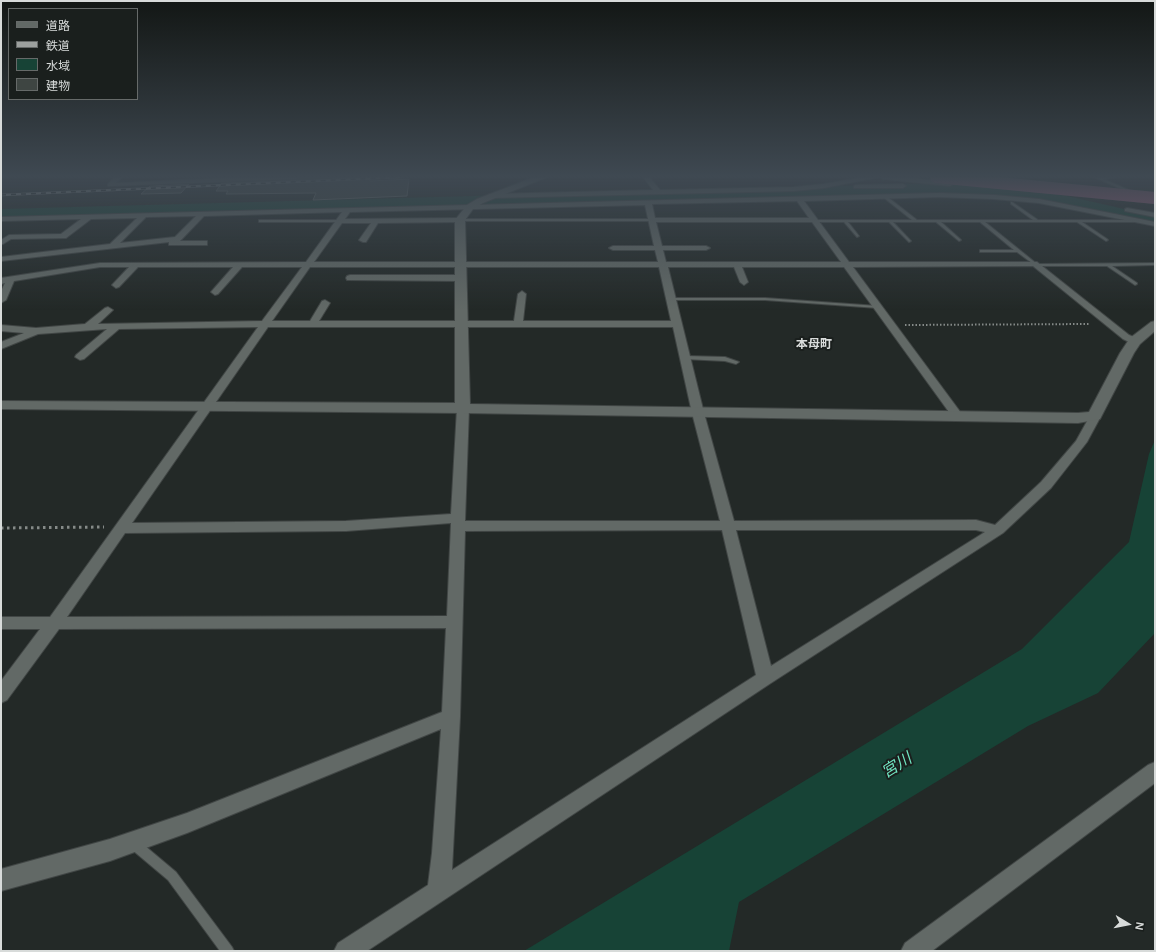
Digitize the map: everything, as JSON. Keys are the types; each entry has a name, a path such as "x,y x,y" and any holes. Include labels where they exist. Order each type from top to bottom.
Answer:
{"street":[{"path":"3,242 9,238 63,236 83,221"},
{"path":"112,247 138,221"},
{"path":"166,250 194,221"},
{"path":"1,695 122,528 265,324 340,221"},
{"path":"363,240 376,221"},
{"path":"438,890 443,853 451,717 463,408 460,221"},
{"path":"652,221 698,413 728,525 765,678"},
{"path":"814,221 958,417"},
{"path":"1140,221 1155,224"},
{"path":"1,259 174,241 204,243"},
{"path":"613,248 706,248"},
{"path":"1,300 15,279 44,255"},
{"path":"738,264 738,268 744,282"},
{"path":"1,281 100,265 1035,264 1109,324 1126,337 1135,341"},
{"path":"116,285 136,265"},
{"path":"216,292 240,265"},
{"path":"350,278 460,278"},
{"path":"518,324 522,294"},
{"path":"313,324 325,304"},
{"path":"89,326 108,310"},
{"path":"1,328 36,331 89,326 265,324 678,324"},
{"path":"346,951 765,678 998,530 1050,479 1081,442 1127,353 1135,341 1155,325"},
{"path":"80,357 116,326"},
{"path":"1,346 36,331"},
{"path":"1,405 463,408 958,417 1060,418 1095,416"},
{"path":"122,528 346,526 458,522 728,525 976,525 998,530"},
{"path":"1,622 455,622"},
{"path":"1,880 110,850 187,823 451,717"},
{"path":"913,951 1155,771"}],"lane":[{"path":"828,221 905,221"},
{"path":"937,221 959,240"},
{"path":"982,221 1035,264 1155,264"},
{"path":"1079,221 1106,240"},
{"path":"846,222 857,236"},
{"path":"890,222 908,241"},
{"path":"982,251 1018,251"},
{"path":"1107,264 1135,284"},
{"path":"670,299 765,299 878,307"},
{"path":"686,358 725,359 736,362"},
{"path":"132,842 172,876 228,951"}],"path":[{"path":"890,324 1109,324"},
{"path":"1,528 122,528"}],"water":[{"name":"宮川","path":"1155,440 1155,633 1098,693 1028,726 739,902 729,951 524,951 1022,649 1129,542 1149,454"}],"district":[{"name":"本母町","path":"814,345"}]}
